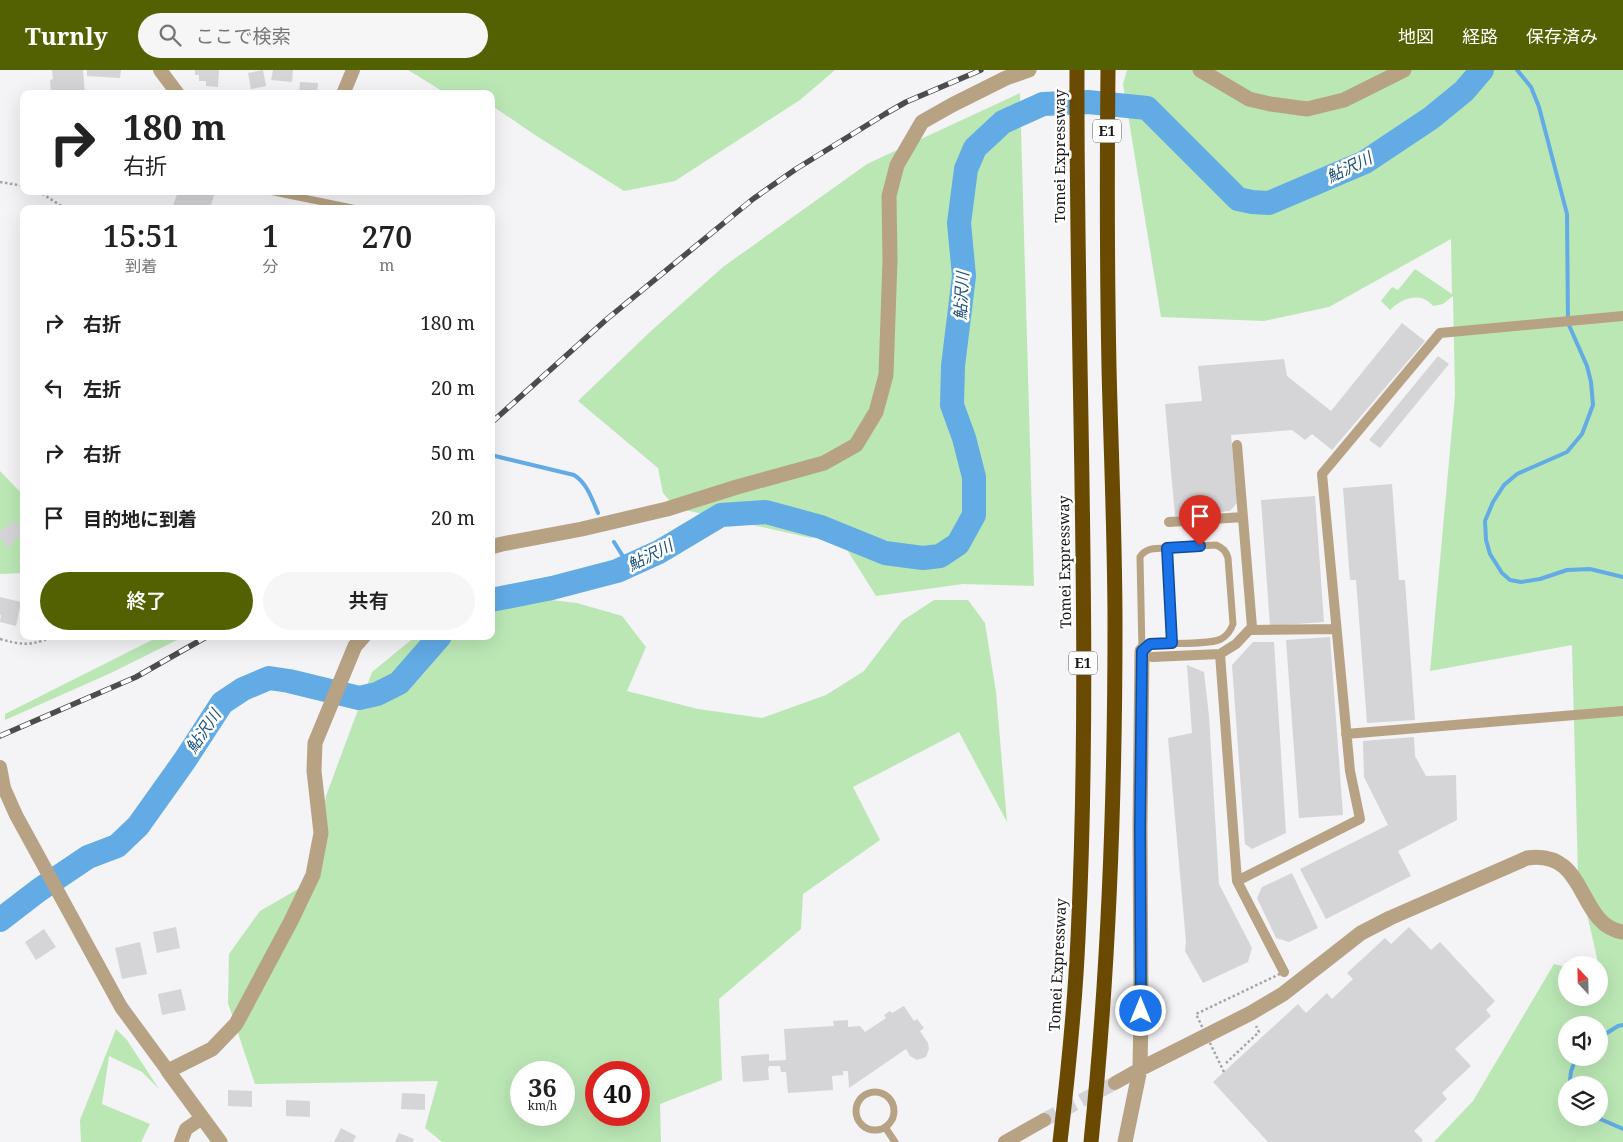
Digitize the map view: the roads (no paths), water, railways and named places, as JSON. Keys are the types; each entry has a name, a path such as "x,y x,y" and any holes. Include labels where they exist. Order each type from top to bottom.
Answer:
{"highway":[{"name":"Tomei Expressway","path":"1060,1142 1070,1056 1077,949 1082,822 1084,622 1077,182 1078,70"},
{"name":"E1","path":"1091,1142 1100,1055 1113,828 1115,622 1109,365 1108,70"},
{"path":"1107,192 1116,70"}],"street":[{"path":"160,70 175,90"},
{"path":"345,90 353,70"},
{"path":"495,546 582,529 667,508 824,463 856,445 876,412 886,375 890,260 889,196 897,165 922,122 1006,78 1030,70"},
{"path":"1200,70 1249,99 1307,109 1344,100 1404,70"},
{"path":"1237,881 1360,819 1350,771 1322,474 1440,333 1623,316"},
{"path":"1125,1142 1140,1069 1140,828 1147,654 1220,654 1236,644 1252,627 1237,445"},
{"path":"1169,522 1243,517"},
{"path":"1250,630 1336,629"},
{"path":"168,1071 212,1049 236,1024 292,921 313,876 321,833 314,771 315,743 322,722 359,641"},
{"path":"1220,654 1237,881 1284,972"},
{"path":"1346,734 1623,711"},
{"path":"0,767 4,788 16,815 121,1007 220,1142"},
{"path":"1115,1083 1251,1013 1283,994 1361,933 1390,918 1527,858 1538,856 1549,858 1566,868 1606,926 1621,931"},
{"path":"180,1142 186,1129 202,1118"},
{"path":"1005,1142 1044,1120"}],"lane":[{"path":"289,195 337,205"},
{"path":"1216,545 1222,548 1228,558 1234,624 1227,635 1214,641 1150,644 1147,654 1140,557 1143,552 1149,549 1216,545"},
{"path":"1167,548 1172,643"},
{"path":"880,1093 890,1100 894,1112 890,1123 885,1127 873,1130 867,1128 858,1120 856,1108 862,1097 868,1094 880,1093"},
{"path":"885,1127 895,1142"}],"waterway":[{"name":"鮎沢川","path":"495,599 552,588 617,571 659,552 721,515 766,512 821,527 885,553 923,558 940,556 958,544 974,515 974,477 964,438 952,405 953,366 964,276 959,223 966,169 975,148 1003,122 1043,104 1088,102 1147,108 1238,199 1269,203 1365,162 1431,118 1464,91 1482,70"},
{"path":"1517,70 1531,87 1539,107 1567,214 1568,323 1587,366 1591,382 1593,405 1582,434 1567,452 1517,474 1504,485 1493,502 1485,521 1486,540 1490,554 1502,573 1510,580 1521,582 1540,579 1567,570 1590,569 1623,577"},
{"path":"495,456 574,475 586,487 598,513"},
{"path":"614,542 629,566"},
{"name":"鮎沢川","path":"0,920 39,890 88,857 117,846 138,826 185,760 222,703 243,689 269,678 359,698 377,694 399,683 437,640"},
{"path":"1608,1032 1623,1025"},
{"path":"1570,1076 1573,1066"},
{"path":"1608,1122 1623,1129"}],"tunnel":[{"path":"1044,1120 1115,1083"}],"railway":[{"path":"495,419 607,319 753,199 796,169 906,102 981,70"},
{"path":"0,736 136,677 201,640"}]}
